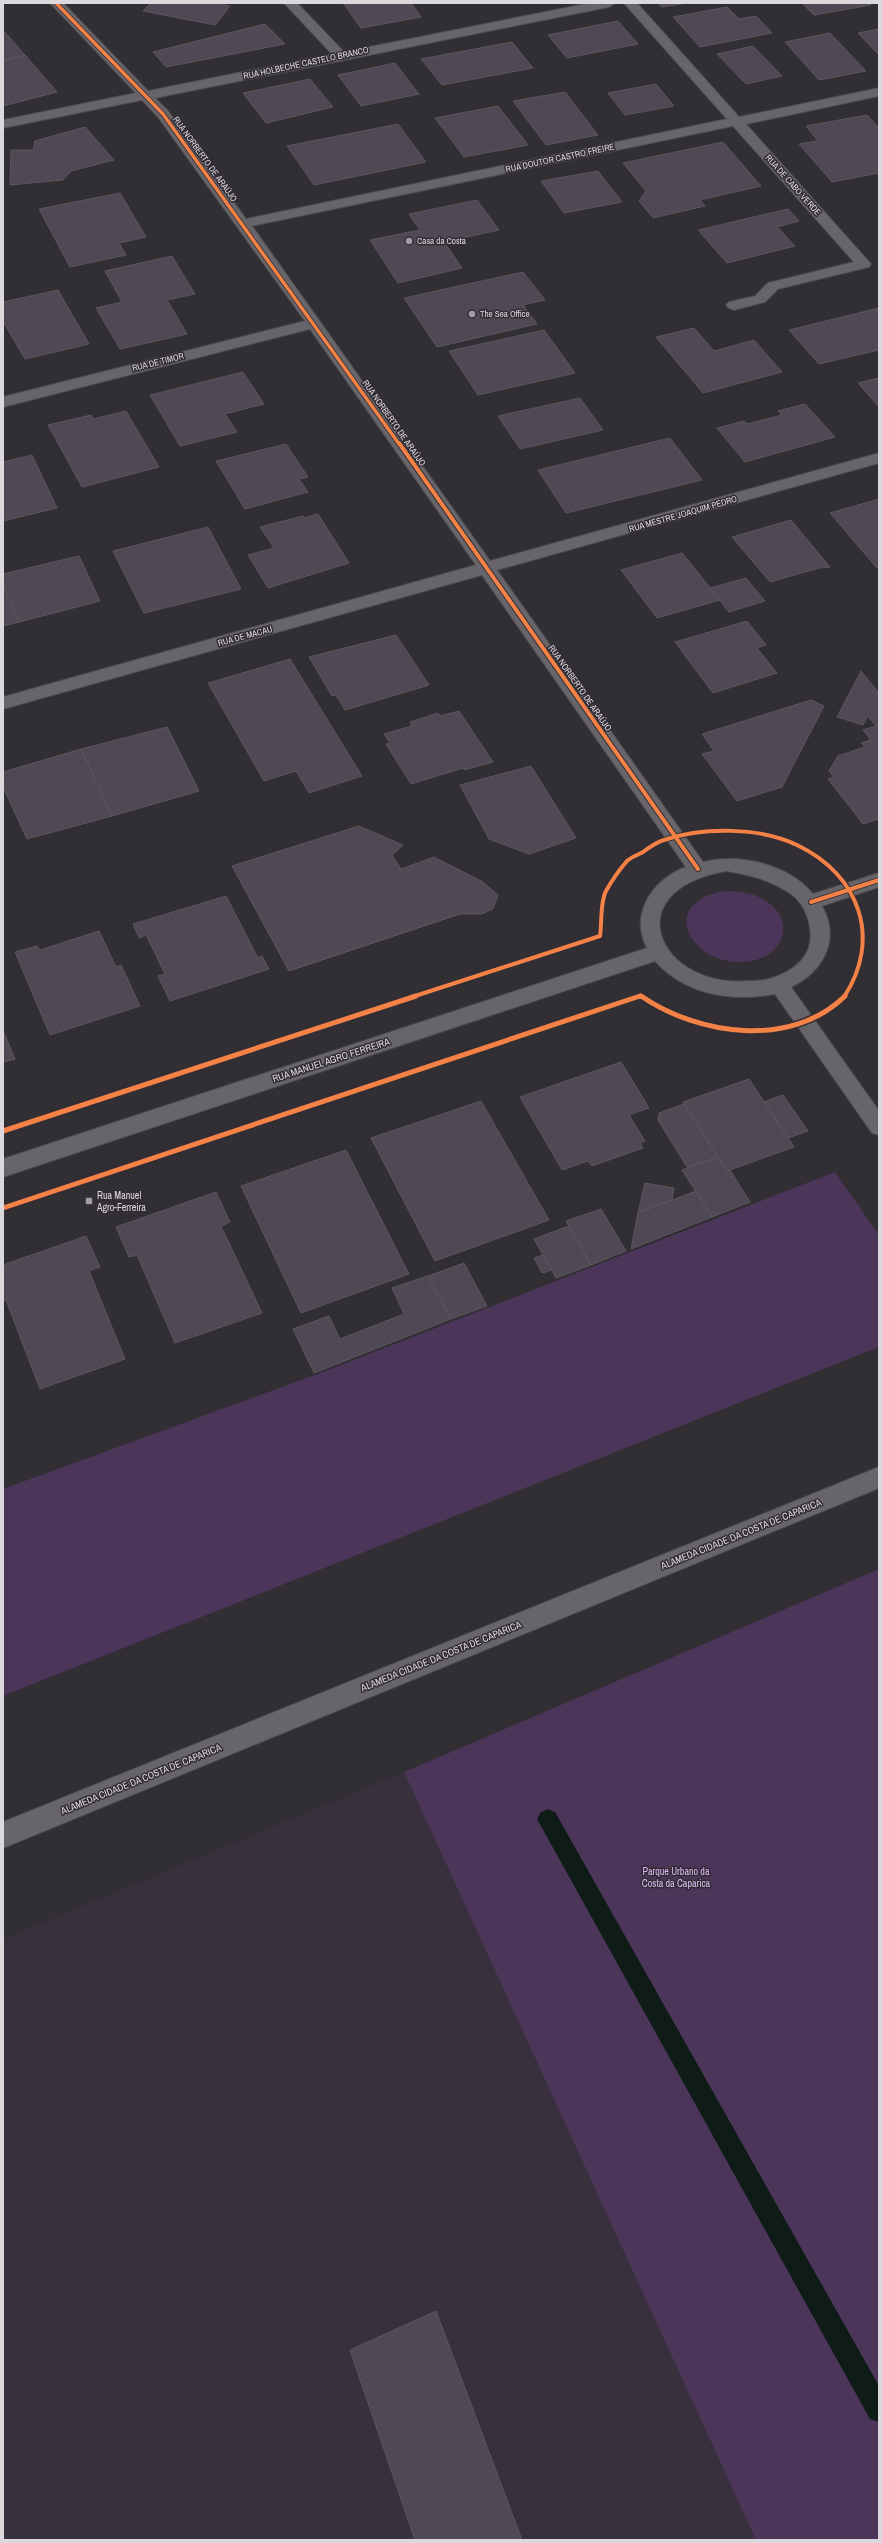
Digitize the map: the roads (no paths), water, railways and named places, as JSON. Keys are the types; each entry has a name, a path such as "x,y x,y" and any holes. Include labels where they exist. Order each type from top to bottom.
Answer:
{"street":[{"name":"RUA NORBERTO DE ARAÚJO","path":"56,3 163,114 314,323 698,870"},
{"path":"290,3 340,55"},
{"name":"RUA HOLBECHE CASTELO BRANCO","path":"3,124 146,96 340,55 609,3"},
{"name":"RUA DE CABO VERDE","path":"630,3 735,122 864,264 773,286 760,299 734,305"},
{"name":"RUA DOUTOR CASTRO FREIRE","path":"242,224 879,92"},
{"name":"RUA DE TIMOR","path":"3,402 314,323"},
{"name":"RUA MESTRE JOAQUIM PEDRO","path":"487,569 879,458"},
{"name":"RUA DE MACAU","path":"3,703 487,569"},
{"path":"726,864 747,866 785,878 800,889 812,902 819,917 822,932 820,947 812,961 800,973 779,985 745,991 703,985 669,965 659,952 651,936 649,921 652,906 660,893 673,881 698,870 726,864"},
{"path":"812,902 879,880"},
{"name":"RUA MANUEL AGRO FERREIRA","path":"3,1168 659,952"},
{"path":"779,985 879,1127"},
{"name":"ALAMEDA CIDADE DA COSTA DE CAPARICA","path":"3,1835 879,1477"}],"waterway":[{"path":"548,1819 879,2410"}],"place":[{"name":"Casa da Costa","path":"409,241"},
{"name":"The Sea Office","path":"472,314"},
{"name":"Rua Manuel Agro-Ferreira","path":"89,1201"}],"park label":[{"name":"Parque Urbano da Costa da Caparica","path":"676,1876"}]}
